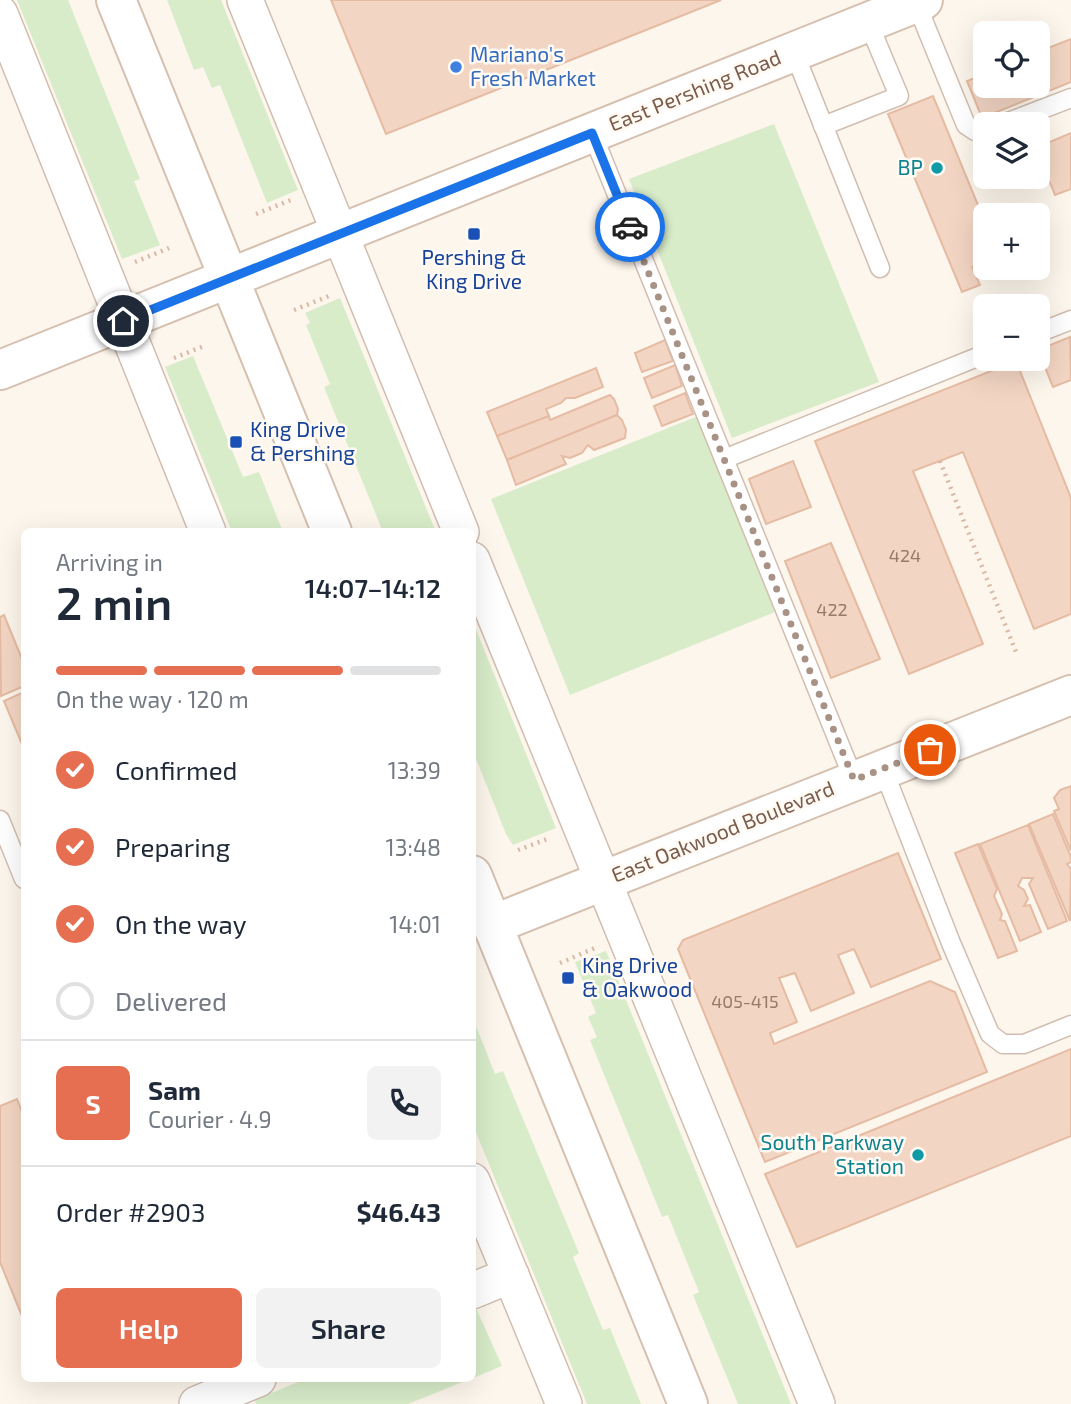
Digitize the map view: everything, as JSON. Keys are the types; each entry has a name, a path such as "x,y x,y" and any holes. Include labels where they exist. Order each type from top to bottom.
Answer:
{"street":[{"path":"116,0 330,528"},
{"path":"245,0 459,528"},
{"name":"East Pershing Road","path":"0,370 920,1"},
{"path":"0,14 206,528"},
{"path":"476,570 817,1404"},
{"name":"East Oakwood Boulevard","path":"492,925 1071,695"},
{"path":"476,886 688,1404"},
{"path":"476,1191 564,1404"},
{"path":"476,1288 511,1275"},
{"path":"197,1404 241,1388"}],"lane":[{"path":"920,1 966,125 973,130"},
{"path":"823,126 899,96 868,22"},
{"path":"794,52 880,268"},
{"path":"1034,112 1071,98"},
{"path":"592,133 724,460 868,774 951,943 990,1034 1003,1044 1024,1044 1071,1026"},
{"path":"1050,328 1071,320"},
{"path":"724,460 973,359"},
{"path":"0,820 21,872"}],"path":[{"path":"256,214 300,197"},
{"path":"124,267 169,248"},
{"path":"294,310 337,293"},
{"path":"163,362 204,346"},
{"path":"940,461 1016,652"},
{"path":"518,850 559,835"},
{"path":"560,963 604,945"}],"green space":[{"path":"17,0 68,0 140,179 134,181 160,245 122,259"},
{"path":"167,0 221,0 298,190 267,203 220,85 212,88 203,67 194,70"},
{"path":"774,124 879,382 732,438 629,179"},
{"path":"340,298 434,528 381,528 324,387 330,384 306,325 310,323 305,313"},
{"path":"193,356 243,477 259,472 281,528 230,528 165,367"},
{"path":"698,416 775,612 570,695 491,499"},
{"path":"476,629 556,828 513,845 506,834 476,759"},
{"path":"606,951 791,1404 738,1404 693,1295 699,1292 668,1215 662,1217 590,1040 597,1037 588,1017 596,1013 575,962"},
{"path":"476,1026 495,1074 503,1071 579,1253 573,1257 603,1330 610,1328 641,1404 587,1404 476,1132"},
{"path":"476,1308 502,1366 476,1377"},
{"path":"298,1382 463,1382 408,1404 256,1404 255,1400"}],"building":[{"name":"Mariano's Fresh Market","path":"331,0 721,0 386,134"},
{"path":"1071,39 1071,82 1050,90 1050,47"},
{"path":"973,79 973,96 967,81"},
{"name":"BP","path":"933,96 977,203 973,203 972,267 973,280 978,280 980,285 962,292 888,114"},
{"path":"974,98 1031,98 997,112 980,112"},
{"path":"1071,133 1071,189 1055,195 1050,183 1050,142"},
{"path":"1070,337 1071,380 1053,387 1047,371 1050,371 1050,345"},
{"path":"665,340 673,361 642,372 635,353"},
{"path":"675,365 682,386 652,398 644,378"},
{"path":"596,368 603,387 575,398 566,398 546,409 549,416 497,436 487,412"},
{"path":"991,371 1020,371 1071,498 1071,614 1034,629 963,452 913,471 983,644 909,674 815,441"},
{"path":"685,393 693,414 662,426 654,406"},
{"path":"610,395 618,409 617,415 507,460 497,436 549,416 550,420"},
{"path":"617,415 626,430 625,438 594,450 588,445 582,453 570,458 562,456 566,464 516,485 507,460"},
{"path":"793,461 811,507 766,524 749,479"},
{"path":"831,543 880,659 831,678 785,561"},
{"path":"4,615 21,657 21,687 1,696 0,617"},
{"path":"21,693 21,742 4,701"},
{"path":"1071,786 1071,851 1054,811 1059,809 1054,798 1060,790"},
{"path":"1053,814 1071,857 1071,862 1067,864 1071,869 1070,921 1029,824"},
{"path":"1028,825 1067,921 1048,929 1029,884 1033,878 1022,878 1018,886 1024,890 1028,899 1024,906 1030,905 1041,932 1020,941 980,844"},
{"path":"978,844 997,889 994,896 1002,914 1000,920 1005,921 1017,951 998,958 955,853"},
{"path":"898,853 941,959 871,987 854,949 838,955 854,993 811,1011 795,973 779,978 797,1022 770,1033 774,1044 930,981 955,992 987,1072 765,1162 678,949 683,940"},
{"name":"South Parkway Station","path":"1071,1049 1071,1136 797,1247 765,1174"},
{"path":"17,1099 21,1109 21,1314 0,1262 0,1106"}],"way so far":[{"path":"630,227 854,780 930,750"}],"place":[{"name":"Mariano's Fresh Market","path":"456,67"},
{"name":"BP","path":"937,168"},
{"name":"Pershing & King Drive","path":"474,234"},
{"name":"King Drive & Pershing","path":"236,442"},
{"name":"King Drive & Oakwood","path":"568,978"},
{"name":"South Parkway Station","path":"918,1155"}],"route":[{"path":"123,321 592,133 630,227"}]}
